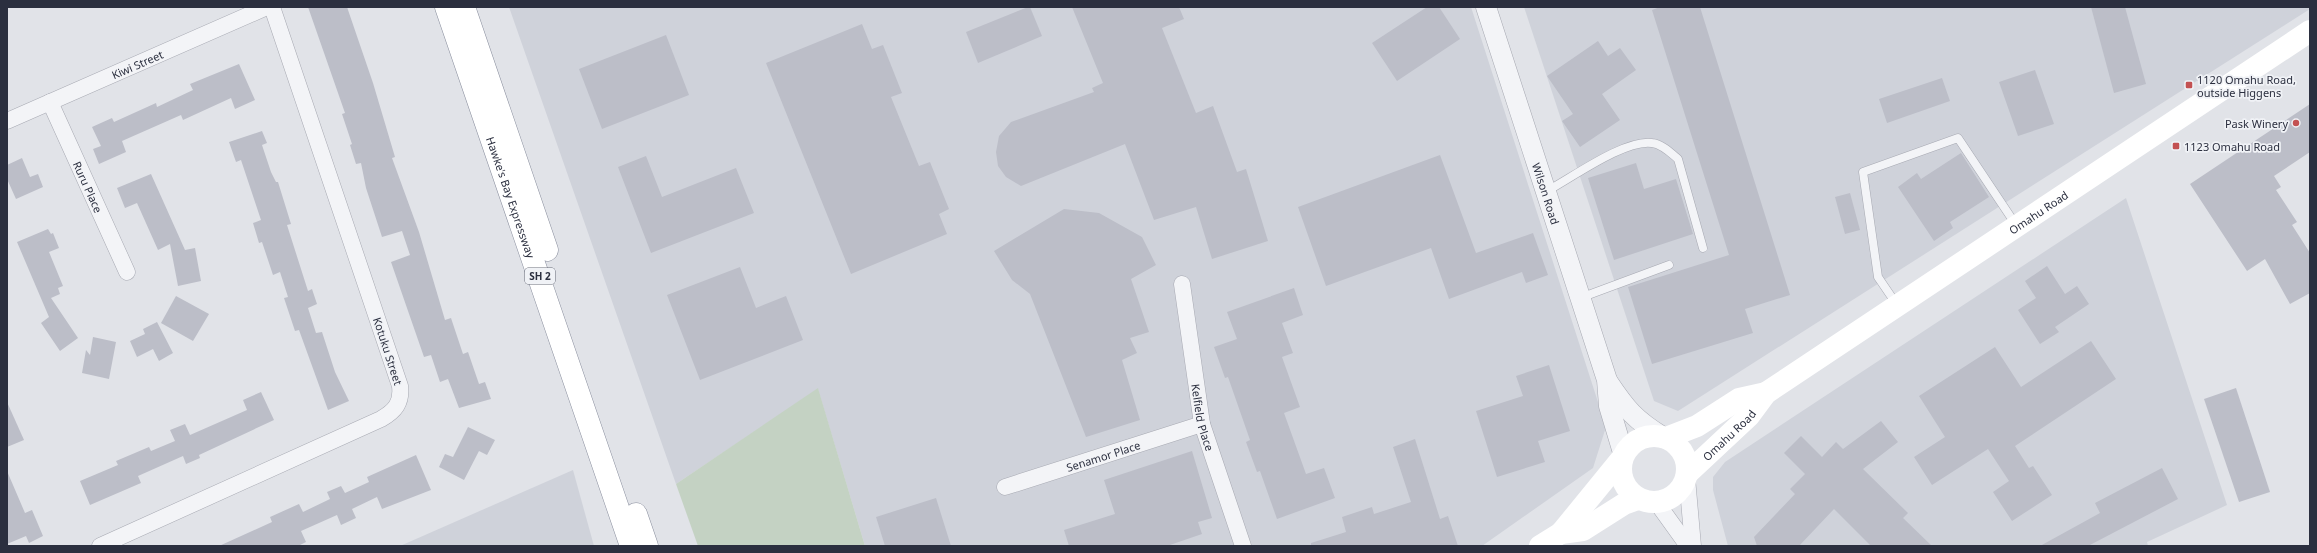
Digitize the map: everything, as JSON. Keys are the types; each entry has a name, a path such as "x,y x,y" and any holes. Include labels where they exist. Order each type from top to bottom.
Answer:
{"main road":[{"name":"Hawke's Bay Expressway","path":"446,7 596,438 631,546"},
{"name":"Hawke's Bay Expressway","path":"464,7 647,546"},
{"name":"Omahu Road","path":"1687,476 1749,416 1766,393 2310,31"},
{"name":"Omahu Road","path":"1664,437 1697,426 1739,399 1766,393"},
{"path":"1540,546 1561,533 1629,448 1640,439 1653,436 1664,437 1676,443 1683,452 1687,462 1687,476 1683,487 1676,495 1624,504 1583,530 1561,533"},
{"path":"1624,456 1622,476 1630,493 1648,501"}],"street":[{"name":"Kiwi Street","path":"7,121 267,7"},
{"name":"Kotuku Street","path":"100,546 381,419 391,414 398,405 401,395 400,386 272,7"},
{"name":"Wilson Road","path":"1486,7 1607,380 1609,406 1624,456"},
{"name":"Ruru Place","path":"50,102 127,272"},
{"name":"Kelfield Place","path":"1182,284 1202,424 1243,546"},
{"name":"Wilson Road","path":"1607,380 1625,408 1639,423 1664,437"},
{"name":"Senamor Place","path":"1005,487 1202,424"},
{"path":"1687,476 1693,546"},
{"path":"1648,501 1688,546"}],"lane":[{"path":"1897,305 1878,276 1863,172 1958,138 2017,225"},
{"path":"1546,191 1617,150 1633,143 1653,142 1666,149 1678,159 1703,248"},
{"path":"1580,298 1669,265"}],"shaded area":[{"path":"509,7 1471,7 1606,427 1593,468 1482,546 865,546 818,389 676,484"},
{"path":"1524,7 2310,7 2310,9 1678,411 1654,401"},
{"path":"2126,198 2227,505 2147,542 2148,546 1728,546 1713,490 1713,477 1725,462"},
{"path":"573,470 594,546 400,546"}],"green space":[{"path":"818,388 865,546 698,546 676,484"}],"building":[{"path":"308,7 347,7 373,83 395,157 392,158 419,232 445,320 451,318 463,354 468,352 479,384 485,382 491,399 459,408 448,379 440,382 431,355 424,357 391,262 410,255 402,231 382,237 366,188 361,163 356,164 350,145 352,144 342,114 345,113"},
{"path":"1030,7 1042,36 978,63 966,32"},
{"path":"1072,7 1179,7 1184,19 1162,28 1196,113 1213,106 1237,172 1246,169 1268,241 1212,259 1196,207 1154,220 1125,144 1021,186 1006,177 998,166 996,152 999,136 1011,122 1094,92 1092,88 1103,83"},
{"path":"1427,7 1439,7 1460,39 1397,81 1372,43"},
{"path":"1660,7 1700,7 1790,295 1745,309 1753,333 1652,364 1628,287 1729,255 1652,10"},
{"path":"2091,7 2125,7 2146,84 2114,93"},
{"path":"862,24 872,49 883,45 902,93 891,97 919,166 930,162 949,209 939,214 947,234 851,274 766,63"},
{"path":"666,35 689,95 602,129 579,69"},
{"path":"1598,41 1608,56 1620,48 1636,70 1602,94 1620,120 1580,147 1562,121 1573,114 1547,76"},
{"path":"239,64 255,100 235,109 231,98 183,120 181,115 122,141 126,152 99,164 93,149 101,146 92,127 112,118 114,122 156,103 157,107 193,90 190,84"},
{"path":"2035,70 2054,124 2018,136 1999,82"},
{"path":"1942,78 1950,101 1887,123 1879,99"},
{"path":"2310,104 2310,152 2274,176 2281,187 2276,190 2297,222 2292,225 2310,253 2310,293 2290,304 2265,259 2247,271 2190,184"},
{"path":"262,131 267,143 262,145 271,172 276,182 278,182 291,224 287,225 308,291 312,289 317,304 308,308 316,333 322,332 335,372 349,401 328,410 299,330 295,331 284,298 288,297 280,272 273,275 262,242 259,243 253,223 261,220 241,160 236,162 229,142"},
{"path":"1961,153 1989,197 1950,222 1953,228 1934,241 1898,187 1917,173 1921,179"},
{"path":"1440,155 1476,253 1533,233 1548,275 1526,283 1522,272 1449,299 1431,248 1326,286 1298,207"},
{"path":"646,156 662,197 736,168 754,213 651,253 618,167"},
{"path":"22,158 30,177 38,174 43,187 16,199 7,179 7,165"},
{"path":"1636,163 1644,189 1676,179 1693,234 1614,260 1588,178"},
{"path":"151,174 185,250 195,248 201,281 178,286 170,244 158,250 137,203 125,208 117,188"},
{"path":"1850,193 1860,230 1845,234 1835,197"},
{"path":"1064,209 1099,213 1142,237 1156,265 1131,279 1149,332 1130,338 1137,353 1122,360 1140,420 1086,437 1030,294 1012,280 994,251"},
{"path":"48,229 51,234 53,233 59,248 49,252 63,286 58,288 60,294 51,298 78,338 60,351 41,323 49,317 17,242"},
{"path":"2047,266 2065,294 2077,286 2089,304 2055,327 2059,332 2040,344 2018,310 2036,298 2025,281"},
{"path":"740,267 756,308 786,296 803,340 700,380 667,295"},
{"path":"1294,288 1303,315 1282,323 1293,353 1282,357 1300,407 1284,413 1306,474 1324,468 1335,498 1277,519 1260,471 1257,472 1246,442 1250,440 1228,377 1225,378 1214,347 1237,339 1227,312"},
{"path":"176,296 209,314 193,341 161,323"},
{"path":"157,322 173,353 159,361 153,349 137,357 130,341 145,334 143,329"},
{"path":"93,337 116,342 109,379 82,373 86,350 90,355"},
{"path":"2091,341 2116,379 2015,446 2029,468 2033,466 2052,495 2012,521 1993,492 2009,481 1988,449 1932,485 1914,457 1945,437 1919,396 1995,347 2021,387"},
{"path":"1549,365 1570,431 1538,441 1545,462 1497,477 1476,411 1523,396 1516,376"},
{"path":"2236,388 2270,492 2239,502 2204,399"},
{"path":"261,392 274,420 199,455 200,458 186,464 183,456 138,476 141,483 90,505 80,481 118,465 116,461 149,447 151,451 175,441 170,430 185,424 190,435 247,410 243,400"},
{"path":"7,402 24,440 7,447"},
{"path":"1881,421 1898,442 1863,469 1908,513 1903,518 1932,546 1871,546 1834,509 1799,546 1757,546 1754,537 1795,494 1790,489 1805,474 1784,453 1801,436 1822,457 1836,442 1843,449"},
{"path":"468,427 495,440 487,455 479,451 464,480 439,467 445,454 453,457"},
{"path":"1415,439 1440,519 1448,516 1458,546 1311,546 1311,543 1346,532 1342,517 1372,507 1374,514 1411,502 1393,447"},
{"path":"1192,451 1212,518 1198,522 1202,534 1167,546 1069,546 1064,530 1115,514 1104,480"},
{"path":"416,455 431,490 382,509 377,497 352,509 356,518 341,525 337,515 301,531 306,542 298,546 219,546 272,522 270,517 299,504 303,512 330,499 327,492 341,486 345,493 369,482 367,477"},
{"path":"2162,468 2178,499 2088,546 2040,546 2100,513 2095,503"},
{"path":"7,471 25,513 32,510 43,536 29,543 26,536 7,544"},
{"path":"936,498 951,546 885,546 876,517"}],"place":[{"name":"1120 Omahu Road, outside Higgens","path":"2189,85"},
{"name":"Pask Winery","path":"2296,123"},
{"name":"1123 Omahu Road","path":"2176,146"}]}
